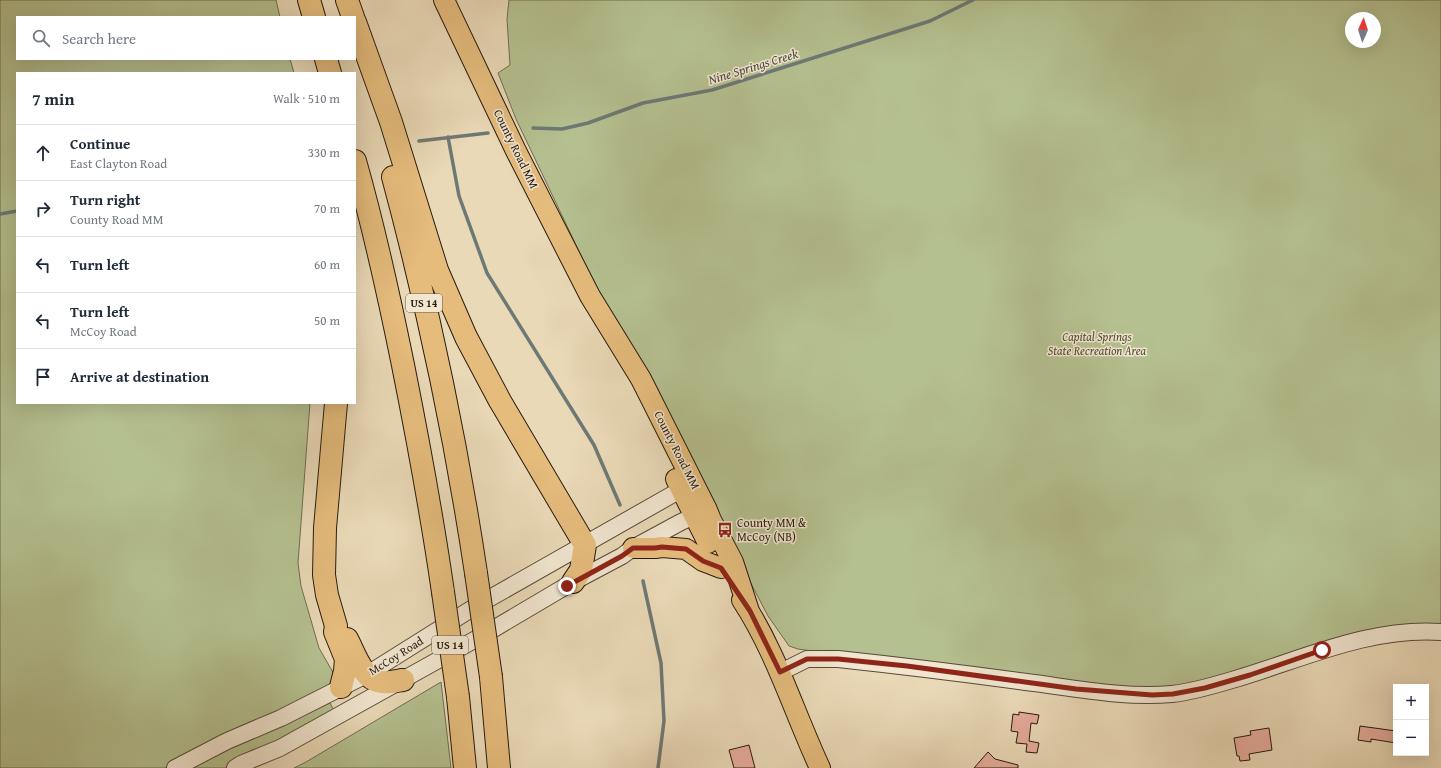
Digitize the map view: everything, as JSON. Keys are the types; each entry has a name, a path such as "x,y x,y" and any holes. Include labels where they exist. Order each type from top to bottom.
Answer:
{"highway":[{"path":"305,0 309,16"},
{"path":"309,0 314,16"},
{"path":"344,0 349,16"},
{"path":"347,0 353,16"},
{"path":"356,25 391,122 437,270 466,337 500,401 585,545 581,570 572,582"},
{"name":"US 14","path":"356,40 398,196 451,423 465,499 491,677 500,768"},
{"path":"320,60 323,72"},
{"path":"326,60 330,72"},
{"name":"US 14","path":"356,164 363,188 394,322 434,527 458,697 465,768"},
{"path":"336,404 325,528 324,575 327,595 336,626 335,632 346,659 346,671 341,687"},
{"path":"336,626 341,630 366,674 372,679 382,682 403,680"}],"main road":[{"name":"County Road MM","path":"444,0 516,151 590,296 603,337 688,486 721,568 750,611 780,672 820,768"},
{"name":"County Road MM","path":"700,513 711,520 734,562 750,611"},
{"path":"633,548 662,547 686,549 703,561 721,568"}],"street":[{"name":"McCoy Road","path":"176,768 227,742 280,718 366,674 476,606 688,486"},
{"name":"McCoy Road","path":"235,768 241,764 280,748 485,634 572,582 700,513"},
{"path":"780,672 807,659 838,659 907,666 1076,689 1152,695 1173,694 1205,688 1250,675 1322,650 1371,637 1431,631 1441,632"}],"green space":[{"path":"0,0 276,0 280,16 16,16 16,60 290,60 294,72 16,72 16,404 310,404 298,563 301,586 319,648 338,681 197,754 165,768 0,768"},
{"name":"Capital Springs State Recreation Area","path":"509,0 1441,0 1441,633 1416,633 1167,692 842,653 812,651 789,646 768,616 672,432 617,331 516,119 498,73 510,65 507,19"},
{"path":"441,682 451,768 294,768 306,762"},
{"path":"330,703 337,717 241,768 188,768"}],"building":[{"path":"1019,712 1039,715 1037,724 1031,723 1029,741 1039,743 1037,753 1026,752 1027,744 1016,743 1018,732 1011,731 1013,714 1019,715"},
{"path":"1360,726 1393,731 1393,743 1371,739 1371,742 1358,740"},
{"path":"1269,728 1272,750 1249,754 1250,760 1240,761 1239,756 1237,756 1234,738 1251,735 1250,731"},
{"path":"749,745 755,768 734,768 729,750"},
{"path":"988,752 995,759 1018,765 1018,768 974,768"}],"waterway":[{"name":"Nine Springs Creek","path":"533,128 562,129 588,123 643,103 712,90 930,21 973,0"},
{"path":"419,141 488,133"},
{"path":"448,137 459,196 487,273 594,445 620,505"},
{"name":"Nine Springs Creek","path":"0,214 16,211"},
{"path":"643,581 661,663 664,721 658,768"}],"place":[{"name":"County MM & McCoy (NB)","path":"725,530"}],"route":[{"path":"567,586 622,556 633,548 662,547 686,549 703,561 721,568 750,611 780,672 807,659 822,658 907,666 1076,689 1152,695 1173,694 1205,688 1250,675 1322,650"}]}
